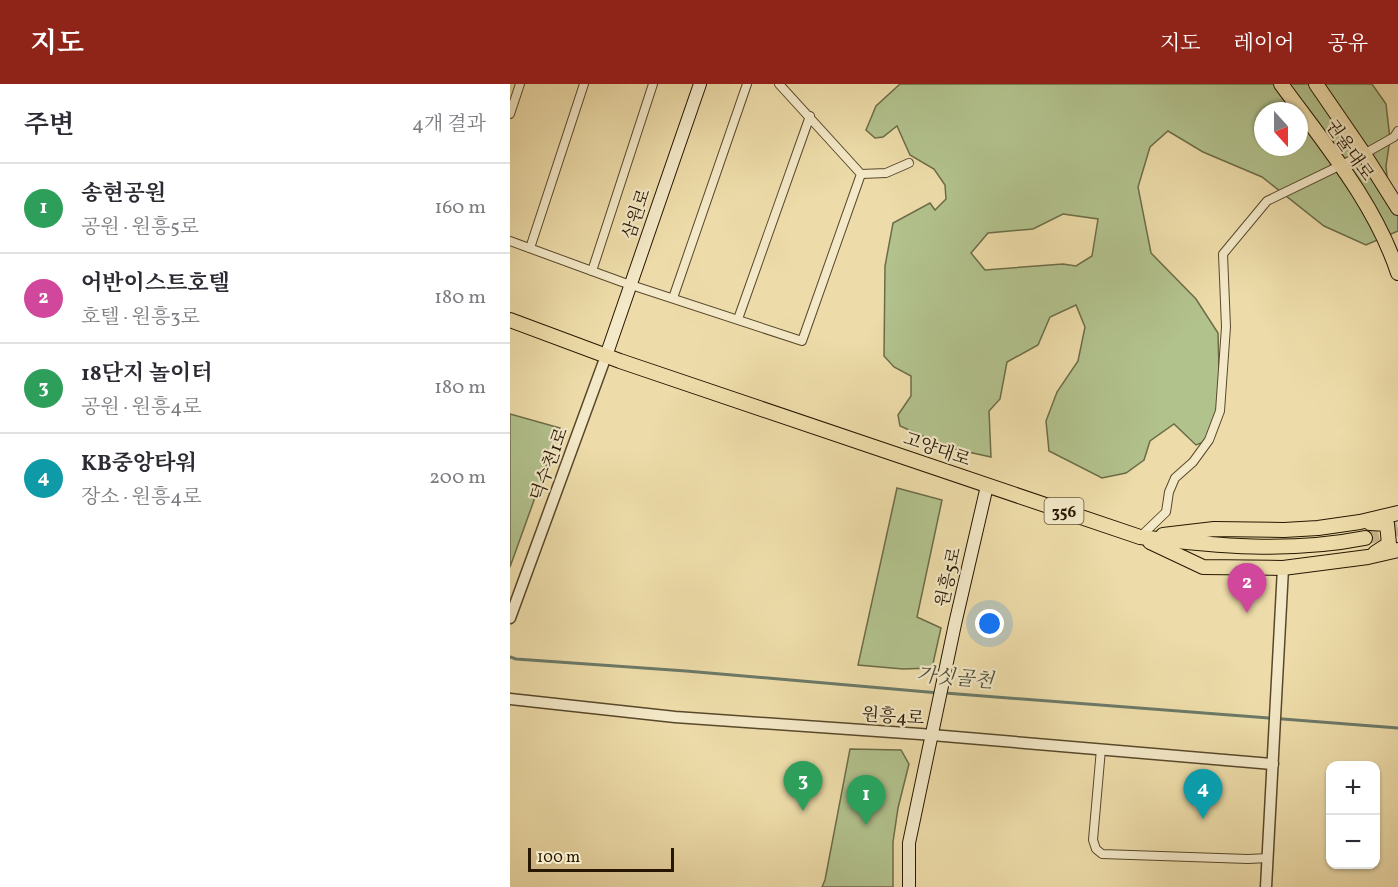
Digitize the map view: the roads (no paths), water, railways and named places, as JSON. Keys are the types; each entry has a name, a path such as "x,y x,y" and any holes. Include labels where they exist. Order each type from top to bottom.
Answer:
{"main road":[{"name":"삼원로","path":"606,356 700,84"},
{"name":"권율대로","path":"1281,84 1370,211 1398,273"},
{"name":"권율대로","path":"1316,84 1398,208"},
{"name":"고양대로","path":"510,320 606,356 1140,537 1207,546 1244,548 1324,544 1365,538"},
{"name":"원흥5로","path":"932,735 987,486"},
{"path":"1140,537 1214,529 1318,528 1360,522 1397,511"},
{"path":"1360,522 1387,524 1389,544 1368,557"},
{"path":"1140,537 1203,567 1283,568 1368,557 1398,550"},
{"path":"909,887 909,843 932,735"}],"street":[{"path":"510,114 520,84"},
{"path":"530,248 584,84"},
{"path":"592,271 653,84"},
{"path":"674,298 747,84"},
{"path":"779,84 861,174"},
{"path":"738,319 810,116"},
{"path":"1140,537 1167,512 1169,492 1175,478 1193,462 1209,440 1220,411 1226,327 1223,255 1267,201 1364,154 1394,137 1398,131"},
{"path":"861,174 886,172 909,163"},
{"path":"510,241 592,271 802,341 861,174"},
{"name":"덕수천1로","path":"510,618 606,356"},
{"path":"1266,887 1283,568"},
{"path":"510,690 523,700"},
{"name":"원흥4로","path":"510,699 675,717 932,735 1273,764"},
{"path":"1101,749 1093,840 1096,849 1102,854 1268,858"}],"waterway":[{"name":"가싯골천","path":"510,657 939,693"},
{"name":"가싯골천","path":"945,693 1398,728"}],"tunnel":[{"path":"1365,538 1398,529"}],"place":[{"name":"어반이스트호텔","path":"1247,613"},
{"name":"18단지 놀이터","path":"803,811"},
{"name":"KB중앙타워","path":"1203,819"},
{"name":"송현공원","path":"866,825"}]}
